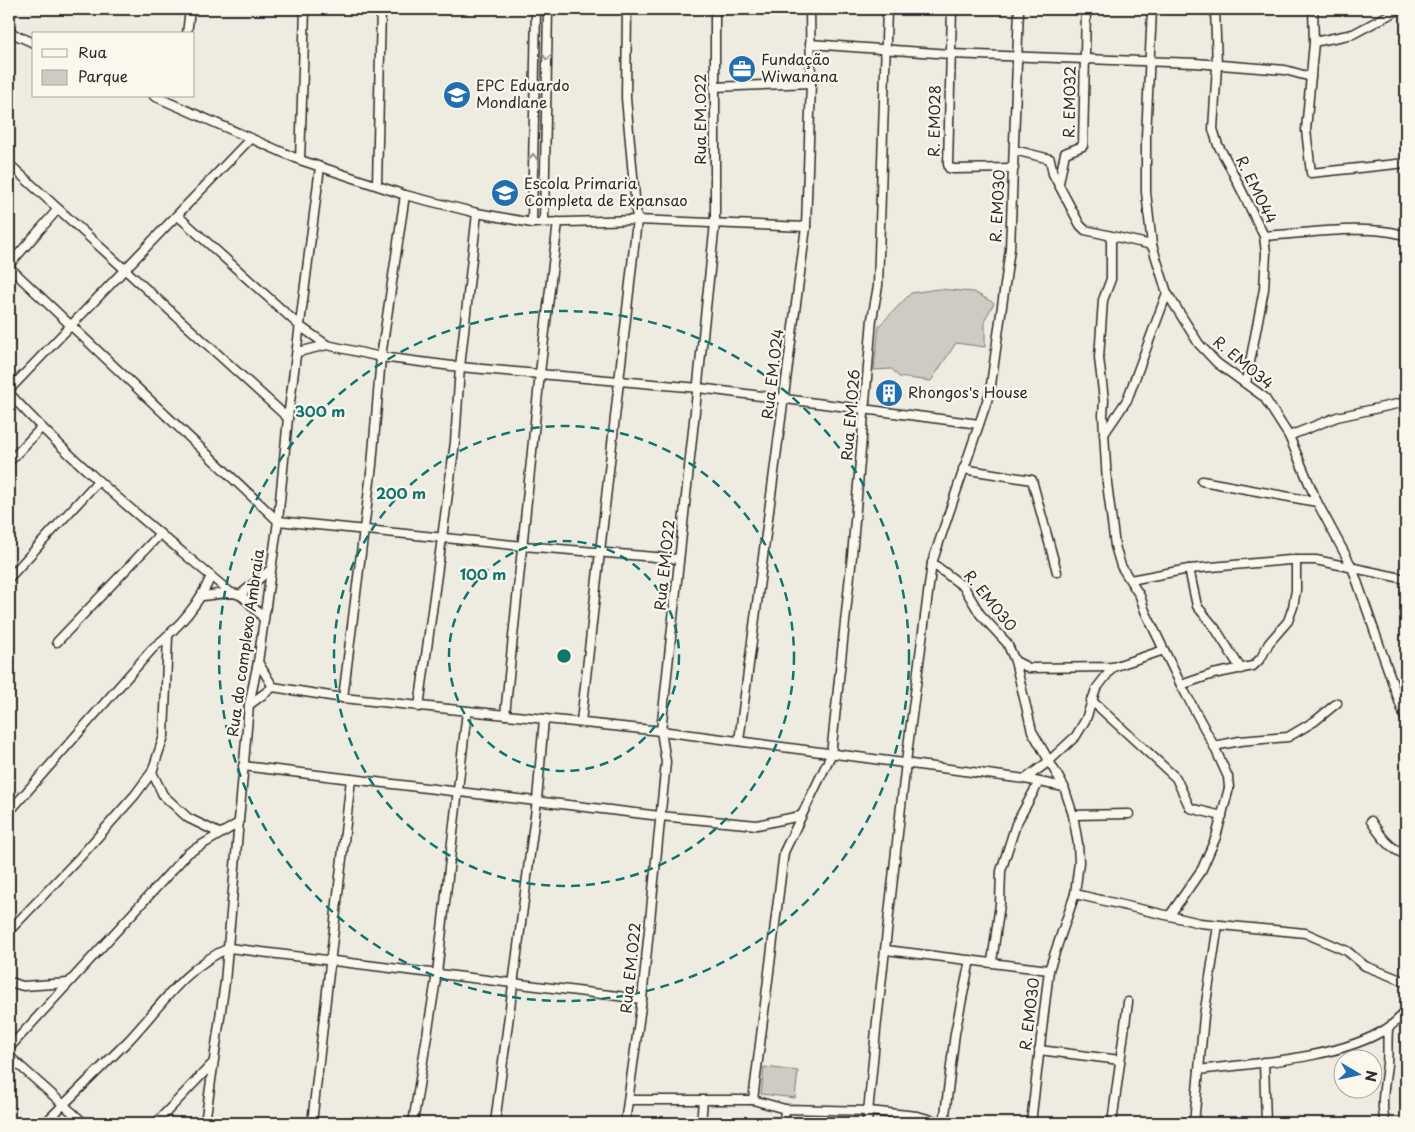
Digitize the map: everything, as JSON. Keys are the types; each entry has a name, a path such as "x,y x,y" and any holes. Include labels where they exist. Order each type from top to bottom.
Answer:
{"street":[{"path":"187,32 190,9"},
{"path":"300,160 306,9"},
{"path":"377,184 381,9"},
{"path":"532,223 536,9"},
{"path":"544,222 548,9"},
{"path":"581,722 637,220 626,98 627,9"},
{"name":"Rua EM.022","path":"625,1123 642,999 666,762 661,731 699,388 715,223 715,9"},
{"name":"Rua EM.024","path":"739,741 806,227 811,84 810,9"},
{"name":"Rua EM.026","path":"753,1100 784,852 800,816 822,776 830,755 866,411 872,319 878,276 884,50 887,9"},
{"name":"R. EM028","path":"952,9 949,168 1014,168"},
{"name":"R. EM030","path":"1018,9 1010,249 990,392 932,563 964,588 980,614 1007,642 1015,661 1032,731 1064,787 1073,815 1079,862 1075,894 1049,970 1031,1123"},
{"name":"R. EM032","path":"1059,183 1065,153 1080,149 1083,146 1086,9"},
{"name":"R. EM034","path":"1152,9 1146,166 1152,245 1167,293 1179,315 1199,344 1217,363 1264,397 1289,436 1317,502 1352,566 1406,721"},
{"name":"R. EM044","path":"1215,9 1217,66 1213,129 1218,145 1264,236 1266,261 1264,289 1246,383"},
{"path":"1313,9 1314,42 1306,130 1311,173 1406,163"},
{"path":"1314,42 1353,34 1400,9"},
{"path":"9,32 32,42"},
{"path":"810,44 950,54 1151,60 1285,70 1311,77"},
{"path":"714,87 811,84"},
{"path":"159,98 300,160 377,184 405,195 477,213 532,223 637,220 806,227"},
{"path":"177,106 178,98"},
{"path":"231,593 98,481 41,428 9,392 124,268 178,216 251,138"},
{"path":"1014,150 1050,159 1053,174 1080,225 1085,230 1152,245"},
{"path":"9,164 288,418"},
{"name":"Rua do complexo Ambraia","path":"205,1123 229,948 237,824 249,705 258,662 278,521 288,418 298,352 320,167"},
{"path":"343,698 364,530 381,357 405,195"},
{"path":"58,209 9,266 69,326 278,521 524,546 679,559"},
{"path":"419,707 455,442 460,367 477,213"},
{"path":"178,216 301,327 327,345 381,357 460,367 699,388 866,411 979,424"},
{"path":"505,715 524,546 540,373 558,222"},
{"path":"1264,236 1337,230 1406,236"},
{"path":"1111,236 1111,279 1103,300 1100,358 1104,400 1104,434 1115,546 1120,566 1140,596 1145,611 1181,685 1214,746 1228,777 1229,788 1222,816 1202,869 1170,915"},
{"path":"1104,434 1127,400 1167,293"},
{"path":"298,352 327,345"},
{"path":"1289,436 1337,417 1406,402"},
{"path":"1103,414 1115,418"},
{"path":"9,462 41,428"},
{"path":"963,469 1032,480 1057,572"},
{"path":"9,578 98,481"},
{"path":"1202,481 1317,502"},
{"path":"57,642 160,534"},
{"path":"1130,580 1189,569 1296,560 1316,560 1352,566 1398,579 1406,578"},
{"path":"1181,685 1213,674 1253,666 1261,658 1270,642 1288,621 1296,590 1296,560"},
{"path":"867,1123 906,762 932,563"},
{"path":"242,594 271,569"},
{"path":"1189,569 1197,606 1215,628 1241,669"},
{"path":"9,812 153,648 168,636 203,596 211,576"},
{"path":"203,596 231,593 242,594 263,618"},
{"path":"9,931 80,857 135,795 152,772 164,736 168,636"},
{"path":"1015,661 1029,668 1113,667 1164,650"},
{"path":"258,662 273,687"},
{"path":"1025,779 1048,762 1076,736 1086,719 1096,689 1113,667"},
{"path":"249,705 273,687 419,707 661,731 830,755 906,762 1025,779 1064,787"},
{"path":"1091,700 1176,778 1190,808 1222,816"},
{"path":"1214,746 1240,741 1288,737 1315,721 1337,703"},
{"path":"413,1123 436,973 467,711"},
{"path":"495,1123 537,800 544,719"},
{"path":"243,766 660,816 757,825 800,816"},
{"path":"152,772 159,790 169,801 188,818 219,833"},
{"path":"312,1123 351,779"},
{"path":"992,962 1000,904 1000,871 1016,824 1038,782"},
{"path":"1073,815 1129,814"},
{"path":"1371,821 1381,836 1399,852 1406,855"},
{"path":"9,1048 188,853 237,824"},
{"path":"1075,894 1200,923 1305,933 1346,951 1365,966 1406,982"},
{"path":"1194,1123 1204,1016 1218,924"},
{"path":"45,1123 128,1040 193,969 210,956 229,948 642,999"},
{"path":"886,950 1049,970"},
{"path":"629,1100 753,1100 785,1109 869,1111 917,1116 944,1123 955,1033 970,960"},
{"path":"9,982 23,986 68,983"},
{"path":"1112,1123 1128,1002"},
{"path":"1199,1070 1306,1056 1350,1044 1388,1029 1406,1012"},
{"path":"1386,1123 1382,1113 1383,1087 1387,1065 1388,1029"},
{"path":"1040,1050 1120,1060"},
{"path":"9,1056 84,1123"},
{"path":"1264,1062 1266,1123"},
{"path":"156,1123 212,1064"},
{"path":"701,1123 704,1101"},
{"path":"784,1123 785,1109"}],"green space":[{"path":"938,289 974,292 994,303 985,319 985,347 956,343 931,381 899,377 892,369 874,370 879,326 911,293"},
{"path":"764,1067 798,1071 795,1098 761,1094"}],"place":[{"name":"Fundação Wiwanana","path":"742,69"},
{"name":"EPC Eduardo Mondlane","path":"457,95"},
{"name":"Escola Primaria Completa de Expansao","path":"505,193"},
{"name":"Rhongos's House","path":"889,393"}]}
